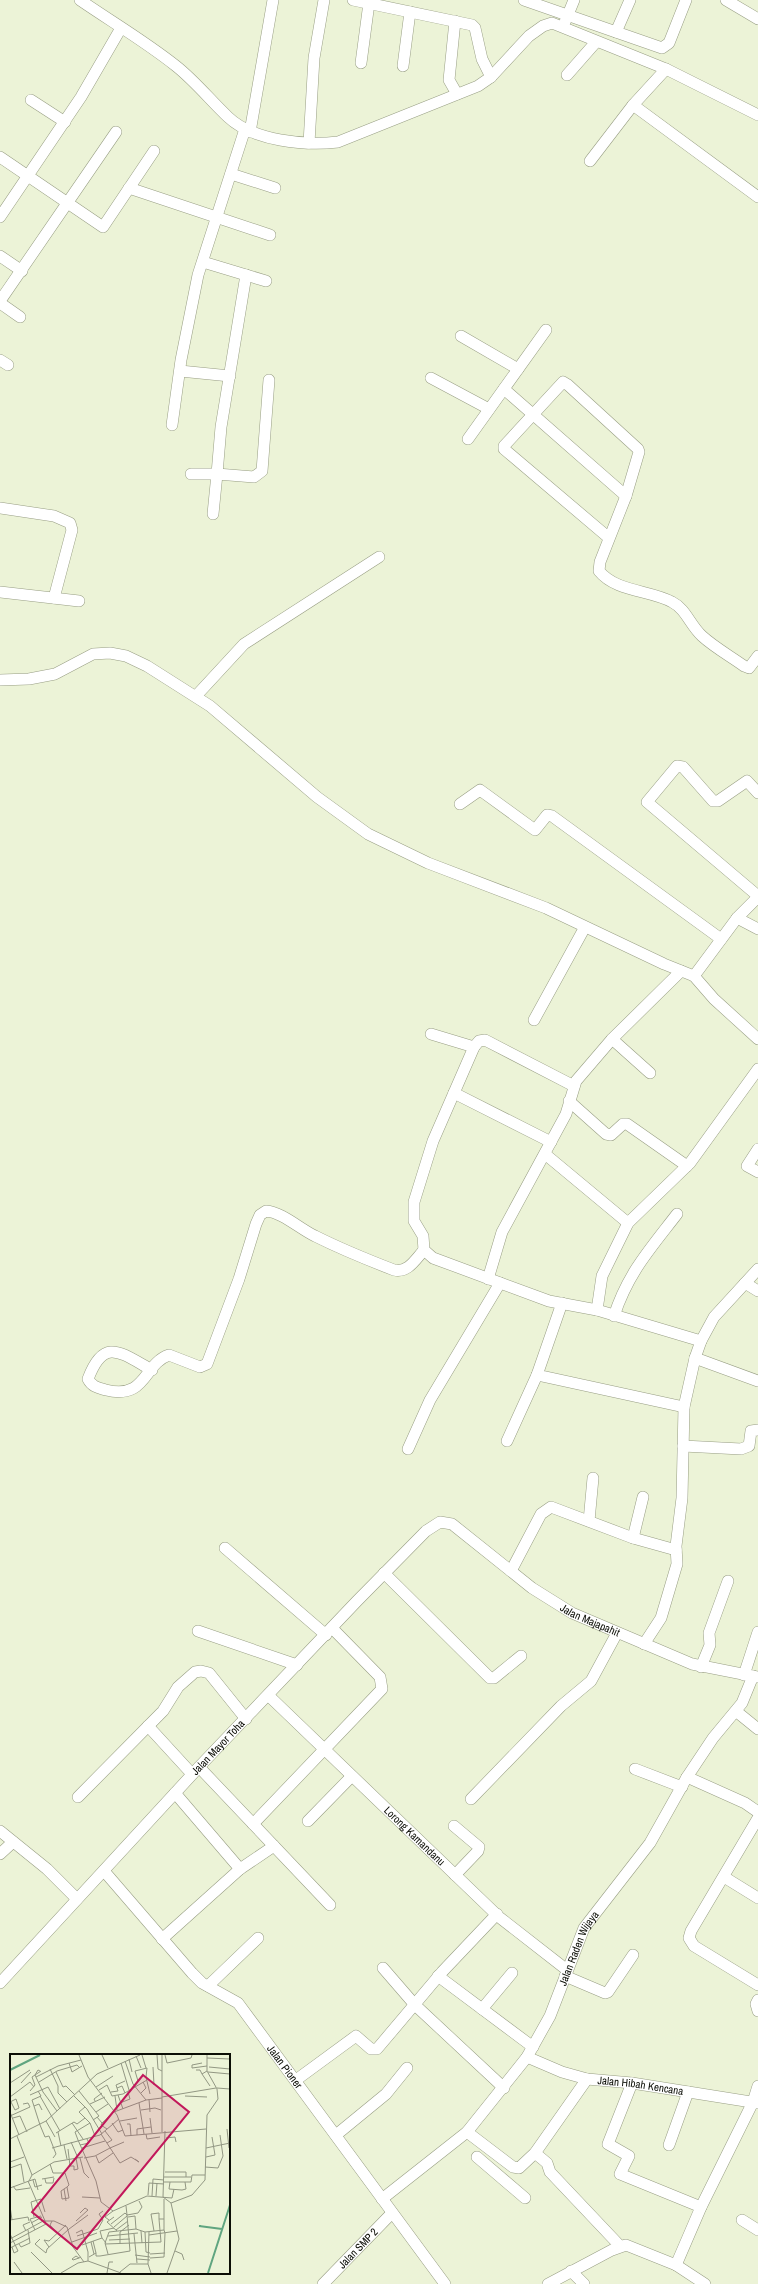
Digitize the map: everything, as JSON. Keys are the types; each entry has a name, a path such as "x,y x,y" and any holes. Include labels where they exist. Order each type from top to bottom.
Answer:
{"street":[{"path":"80,0 177,67 229,118 248,130 288,141 309,143 338,142 473,88 490,77 529,36 543,26 552,23 565,21 616,32 662,48 666,46 686,0"},
{"path":"172,425 180,371 198,275 231,174 248,130 273,0"},
{"path":"309,143 314,58 324,0"},
{"path":"353,0 472,25 475,28 482,59 490,77"},
{"path":"524,0 565,21 596,42 666,69 758,115"},
{"path":"565,21 574,0"},
{"path":"616,32 630,0"},
{"path":"726,0 758,19"},
{"path":"361,63 369,3"},
{"path":"403,66 410,12"},
{"path":"455,21 449,80 457,94"},
{"path":"2,210 28,176 82,97 121,28"},
{"path":"567,75 596,42"},
{"path":"590,161 633,104 666,69"},
{"path":"31,100 65,122"},
{"path":"633,104 758,197"},
{"path":"20,317 0,302 116,132"},
{"path":"0,157 103,227 154,151"},
{"path":"231,174 275,188"},
{"path":"129,188 270,235"},
{"path":"0,256 22,270"},
{"path":"203,262 266,281"},
{"path":"214,514 221,427 246,275"},
{"path":"468,439 546,330"},
{"path":"461,336 518,369"},
{"path":"180,371 230,376"},
{"path":"431,378 489,409"},
{"path":"191,474 217,474 254,477 262,471 269,380"},
{"path":"608,538 504,449 504,446 562,382 568,385 638,449 639,452 626,496 608,538 599,566 599,571 603,576 632,589 672,602 681,608 694,628 702,637 744,666 749,668 758,656"},
{"path":"504,389 626,496"},
{"path":"0,508 54,516 70,524 72,530 54,598"},
{"path":"196,696 244,644 379,557"},
{"path":"0,592 79,601"},
{"path":"0,680 30,679 55,674 93,654 110,652 126,656 147,666 196,696 317,797 368,834 428,863 546,908 694,976 714,998 758,1039"},
{"path":"694,976 737,918 758,896 647,802 677,766 683,767 713,801 718,801 747,781 758,793"},
{"path":"460,804 480,790 535,830 544,817 547,815 552,816 721,939"},
{"path":"737,918 758,928"},
{"path":"534,1020 585,927"},
{"path":"488,1280 502,1232 567,1111 574,1086 579,1075 612,1039 681,971"},
{"path":"430,1034 474,1047"},
{"path":"612,1039 650,1073"},
{"path":"574,1086 485,1040 479,1041 474,1047 433,1141 414,1202 414,1221 423,1236 424,1250 433,1258 488,1280 549,1301 562,1302 597,1310 701,1340"},
{"path":"597,1310 602,1276 628,1222 661,1188 686,1166 758,1069"},
{"path":"454,1093 551,1142"},
{"path":"569,1102 606,1134 611,1135 623,1124 627,1124 686,1166"},
{"path":"758,1149 748,1166 758,1172"},
{"path":"545,1154 628,1222"},
{"path":"152,1370 121,1352 105,1352 92,1368 88,1379 97,1387 110,1391 126,1391 135,1387 152,1370 161,1359 169,1355 200,1367 207,1364 239,1280 256,1224 260,1215 266,1211 282,1216 293,1224 348,1252 394,1270 406,1270 424,1250"},
{"path":"614,1316 621,1294 634,1269 677,1214"},
{"path":"644,1644 661,1618 677,1564 678,1558 676,1550 682,1498 684,1407 695,1358 701,1340 714,1317 758,1270"},
{"path":"408,1449 430,1400 500,1283"},
{"path":"745,1283 758,1292"},
{"path":"507,1441 537,1375 562,1302"},
{"path":"695,1358 758,1381"},
{"path":"537,1375 684,1407"},
{"path":"683,1446 741,1449 748,1446 752,1431 758,1430"},
{"path":"589,1521 593,1478"},
{"path":"633,1538 643,1497"},
{"path":"511,1571 540,1514 547,1508 554,1507 633,1538 676,1550"},
{"name":"Jalan Majapahit","path":"444,1521 461,1530 557,1606 617,1633 701,1667 752,1676"},
{"name":"Jalan Mayor Toha","path":"0,1983 175,1793 269,1696 384,1573 426,1531 444,1521"},
{"path":"225,1548 329,1631 380,1676 382,1683 378,1694 253,1824"},
{"path":"384,1573 490,1678 494,1678 521,1656"},
{"path":"701,1667 710,1645 708,1633 728,1581"},
{"path":"198,1631 297,1665"},
{"name":"Jalan Raden Wijaya","path":"382,2200 467,2132 504,2088 527,2057 546,2023 584,1928 650,1843 685,1782 714,1738 736,1712 746,1696 752,1676 758,1632"},
{"path":"471,1799 561,1706 591,1681 617,1633"},
{"path":"78,1797 148,1726 162,1711 176,1690 195,1672 201,1670 209,1673 246,1719"},
{"name":"Lorong Kamandanu","path":"269,1696 324,1751 455,1875 497,1914 566,1973 605,1993 608,1992 633,1955"},
{"path":"736,1712 758,1729"},
{"path":"148,1726 253,1824 330,1905"},
{"path":"635,1769 685,1782 745,1803 758,1812"},
{"path":"308,1821 351,1776"},
{"path":"175,1793 240,1869"},
{"path":"758,1818 691,1931 689,1938 694,1946 758,1985"},
{"path":"454,1826 479,1847 455,1875"},
{"path":"0,1831 47,1869 77,1900"},
{"path":"0,1854 13,1842"},
{"path":"162,1939 240,1869 274,1846"},
{"name":"Jalan Pioner","path":"104,1871 192,1974 208,1986 238,2002 445,2284"},
{"path":"724,1877 758,1898"},
{"path":"296,2080 356,2036 371,2049 377,2049 438,1976 497,1914"},
{"path":"208,1986 258,1938"},
{"path":"383,1968 415,2005 504,2088"},
{"path":"482,2009 512,1972"},
{"path":"438,1976 533,2047"},
{"path":"758,2000 756,2004 758,2011"},
{"name":"Jalan Hibah Kencana","path":"527,2057 562,2072 587,2079 632,2083 756,2103"},
{"path":"336,2135 386,2094 407,2068"},
{"path":"467,2132 513,2167 519,2168 524,2165 535,2153 587,2079"},
{"path":"632,2083 608,2144 629,2156 621,2174 701,2207"},
{"path":"676,2265 701,2207 756,2103 758,2086"},
{"path":"669,2145 688,2092"},
{"path":"535,2153 547,2163 550,2172 620,2246"},
{"path":"477,2157 525,2198"},
{"path":"504,2180 513,2167"},
{"name":"Jalan SMP 2","path":"323,2284 392,2213"},
{"path":"742,2220 758,2230"},
{"path":"548,2284 620,2246 633,2246 676,2265 705,2284"},
{"path":"571,2271 584,2284"}]}
